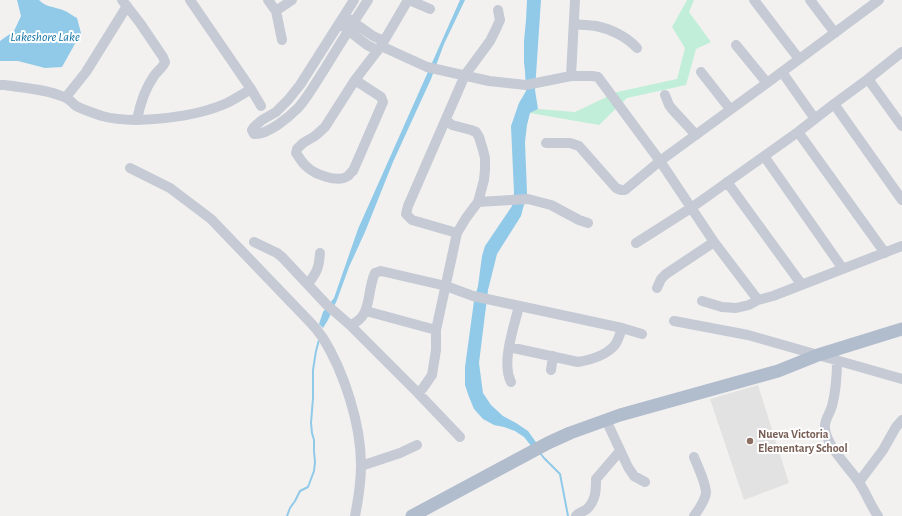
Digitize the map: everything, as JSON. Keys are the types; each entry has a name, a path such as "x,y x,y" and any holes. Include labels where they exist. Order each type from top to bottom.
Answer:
{"main road":[{"path":"412,516 548,443 570,433 620,415 778,371 818,355 902,329"}],"street":[{"path":"190,0 261,106"},
{"path":"268,0 276,11 282,40"},
{"path":"276,11 292,0"},
{"path":"354,0 300,85 276,112 262,120 254,127 252,130 254,134 257,135 275,127 298,108 310,92 368,0"},
{"path":"354,80 381,97 383,102 353,171 348,176 340,178 327,177 315,173 306,166 296,153 297,148 325,127 354,80 381,46 409,0 430,10"},
{"path":"571,76 575,0"},
{"path":"754,0 799,59"},
{"path":"810,0 835,33"},
{"path":"546,143 570,143 579,146 616,188 625,190 660,161 835,33 867,3 879,0"},
{"path":"66,97 86,72 124,3 140,23 165,62 155,74 142,96 137,120"},
{"path":"457,233 412,220 406,214 408,206 465,76 490,41 496,29 500,20 498,10"},
{"path":"342,19 367,45 381,46 427,67 438,70 489,81 526,84 571,76 592,76 598,78 660,161 714,242 758,300"},
{"path":"574,24 597,26 611,31 626,39 638,48"},
{"path":"736,45 767,83"},
{"path":"636,243 691,208 798,132 868,80 902,52"},
{"path":"701,72 730,109"},
{"path":"782,72 815,118"},
{"path":"868,80 902,126"},
{"path":"0,85 45,91 66,97 75,105 91,112 104,116 137,120 173,118 207,110 228,103 251,89"},
{"path":"665,95 672,109 696,135"},
{"path":"834,104 902,200"},
{"path":"418,393 432,375 436,350 436,330 457,233 478,202 484,180 485,158 476,132 452,125 446,120"},
{"path":"798,132 885,253"},
{"path":"764,156 843,269"},
{"path":"130,168 170,188 211,218 320,334 338,369 349,397 359,433 361,466 355,516"},
{"path":"727,182 802,285"},
{"path":"478,202 528,199 551,205 579,220 588,222"},
{"path":"254,242 277,253 335,313 350,325 418,393 460,437"},
{"path":"657,288 661,279 666,274 714,242"},
{"path":"702,301 722,307 736,308 749,305 758,300 802,285 902,246"},
{"path":"308,284 317,272 320,253"},
{"path":"350,325 356,323 366,311 372,279 375,273 381,271 446,286 489,300 622,328 642,334"},
{"path":"511,382 507,363 509,347 519,306"},
{"path":"366,311 436,330"},
{"path":"674,322 748,335 902,379"},
{"path":"509,347 578,362 594,358 607,352 614,346 622,328"},
{"path":"551,370 553,356"},
{"path":"837,360 837,378 825,428 827,437 834,450 859,482 878,516"},
{"path":"606,420 628,467 634,476 645,482"},
{"path":"859,482 883,450 902,420"},
{"path":"361,466 400,453 416,445"},
{"path":"576,516 586,509 592,502 595,497 596,479 620,451"},
{"path":"694,457 704,483 706,493 694,516"}],"shaded area":[{"name":"Nueva Victoria Elementary School","path":"758,385 789,483 744,500 710,399"}],"green space":[{"path":"687,0 694,0 689,12 711,42 696,49 686,85 627,98 599,125 530,113 538,109 575,112 617,92 677,79 685,48 672,27"}],"water":[{"name":"Lakeshore Lake","path":"17,0 39,0 44,4 63,10 77,18 81,33 62,67 45,68 18,61 0,61 0,41 14,31 21,16"},
{"path":"460,0 465,0 444,44 431,79 393,162 365,232 349,267 337,300 323,328 319,324 323,312 334,298 358,229"},
{"path":"527,0 541,0 535,90 538,109 530,113 525,142 527,193 521,216 497,254 488,290 479,363 483,393 491,405 503,416 528,431 538,445 532,447 524,437 515,431 494,425 483,419 474,409 465,385 465,367 482,256 485,246 512,206 514,193 511,126 519,103 526,91 524,41"}],"waterway":[{"path":"287,516 300,491 308,487 314,471 314,440 311,423 313,370 319,340"},
{"path":"540,453 560,474 568,516"}],"place":[{"name":"Nueva Victoria Elementary School","path":"750,441"}]}
